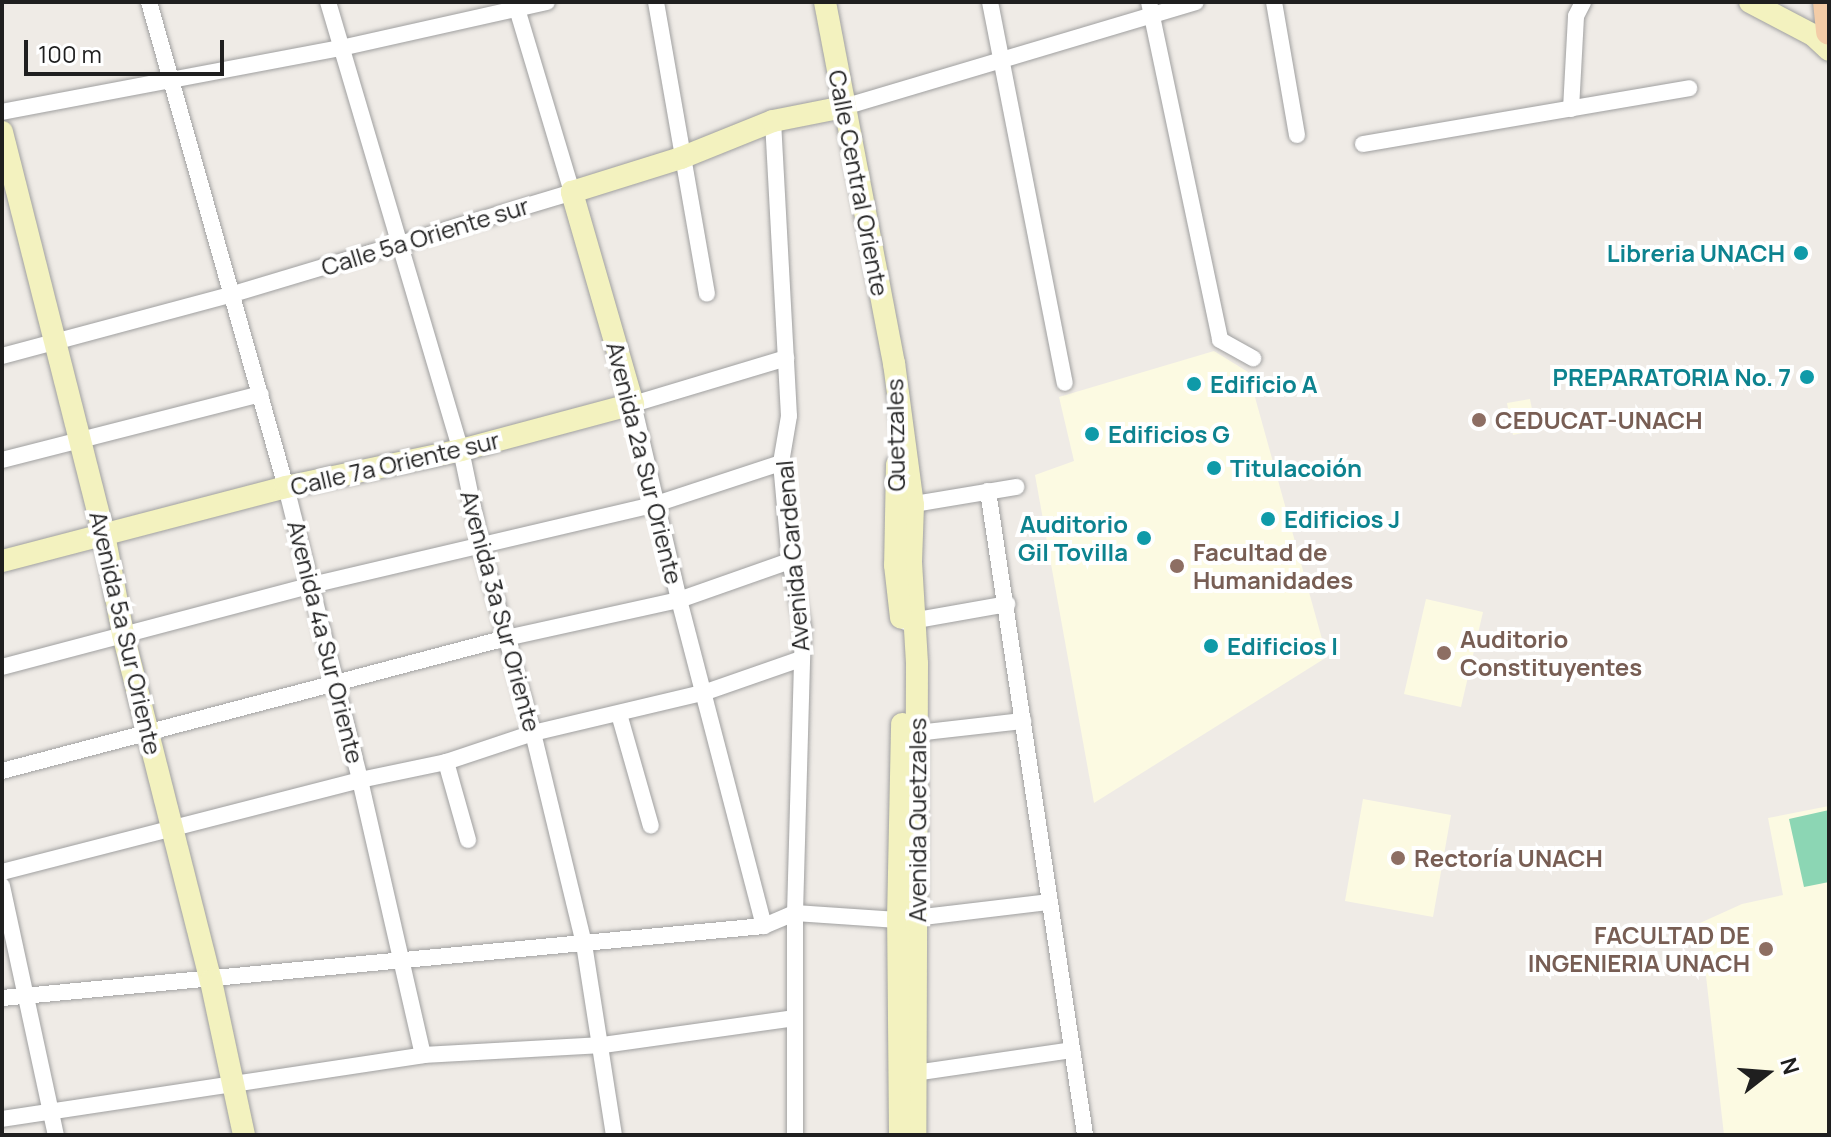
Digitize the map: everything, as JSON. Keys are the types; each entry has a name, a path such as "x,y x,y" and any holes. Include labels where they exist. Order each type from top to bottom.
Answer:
{"street":[{"name":"Avenida 4a Sur Oriente","path":"149,2 312,585 403,959 423,1055"},
{"name":"Avenida 3a Sur Oriente","path":"328,2 461,450 481,546 533,733 584,944 603,1045 614,1135"},
{"path":"2,112 341,48 516,5 547,2"},
{"path":"656,2 707,294"},
{"name":"Calle Central Oriente","path":"825,2 894,363"},
{"path":"990,2 1065,383"},
{"path":"844,107 1002,60 1150,8 1196,2"},
{"path":"1274,2 1297,135"},
{"path":"1571,109 1576,16 1583,2"},
{"path":"1750,2 1826,28"},
{"name":"Avenida 2a Sur Oriente","path":"516,5 633,404 679,600 706,692 764,926"},
{"path":"1150,8 1220,340 1253,358"},
{"path":"1363,144 1689,88"},
{"name":"Calle 5a Oriente sur","path":"2,356 233,294 572,192 681,158 773,121 844,107"},
{"name":"Avenida Cardenal","path":"773,121 789,416 781,463 790,561 801,603 795,913 795,1135"},
{"name":"Avenida 5a Sur Oriente","path":"2,132 53,343 104,534 123,634 211,981 244,1135"},
{"name":"Calle 7a Oriente sur","path":"2,561 286,487 461,450 633,404 786,358"},
{"name":"Quetzales","path":"894,363 905,506"},
{"path":"2,460 261,394"},
{"path":"2,667 312,585 656,504 781,463"},
{"path":"905,506 1016,487"},
{"path":"988,491 1085,1135"},
{"name":"Avenida Quetzales","path":"905,506 895,565 908,621 917,733 907,919"},
{"path":"2,771 506,638 679,600 790,561"},
{"path":"908,621 1007,604"},
{"name":"Avenida Quetzales","path":"908,621 908,1074 915,1135"},
{"path":"2,872 360,780 446,762 533,733 706,692 801,659"},
{"path":"619,714 651,826"},
{"path":"917,733 1023,721"},
{"path":"446,762 468,840"},
{"path":"2,886 56,1135"},
{"path":"2,998 211,981 403,959 764,926 795,913 907,919 1050,902"},
{"path":"2,1119 423,1055 603,1045 795,1018"},
{"path":"908,1074 1072,1050"},
{"name":"Avenida Quetzales","path":"900,1135 908,1074"}],"shaded area":[{"name":"Facultad de Humanidades","path":"1214,351 1248,372 1327,657 1094,803 1035,475 1074,461 1059,397"},
{"path":"1530,399 1536,430 1513,435 1507,403"},
{"name":"Auditorio Constituyentes","path":"1426,599 1483,612 1461,707 1404,694"},
{"name":"Rectoría UNACH","path":"1363,799 1451,815 1433,917 1345,901"},
{"name":"FACULTAD DE INGENIERIA UNACH","path":"1829,806 1829,1135 1724,1135 1700,923 1742,904 1783,895 1768,818"}],"green space":[{"path":"1829,810 1829,882 1804,887 1789,819"}],"place":[{"name":"Libreria UNACH","path":"1801,253"},
{"name":"PREPARATORIA No. 7","path":"1807,377"},
{"name":"Edificio A","path":"1194,384"},
{"name":"CEDUCAT-UNACH","path":"1479,420"},
{"name":"Edificios G","path":"1092,434"},
{"name":"Titulacoión","path":"1214,468"},
{"name":"Edificios J","path":"1268,519"},
{"name":"Auditorio Gil Tovilla","path":"1144,538"},
{"name":"Facultad de Humanidades","path":"1177,566"},
{"name":"Edificios I","path":"1211,646"},
{"name":"Auditorio Constituyentes","path":"1444,653"},
{"name":"Rectoría UNACH","path":"1398,858"},
{"name":"FACULTAD DE INGENIERIA UNACH","path":"1766,949"}]}
